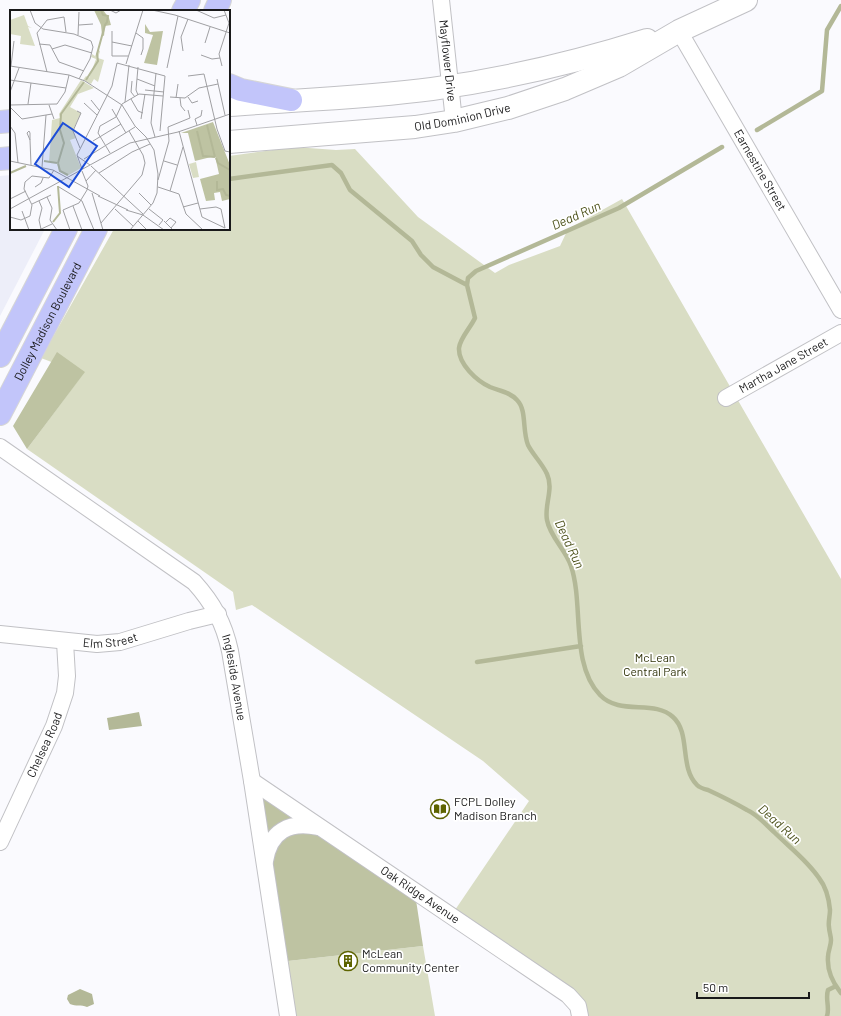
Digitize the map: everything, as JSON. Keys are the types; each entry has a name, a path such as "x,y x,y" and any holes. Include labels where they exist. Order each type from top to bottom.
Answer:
{"main road":[{"path":"184,10 189,0"},
{"path":"215,10 220,0"},
{"name":"Old Dominion Drive","path":"230,142 370,131 454,121 508,108 578,84 619,66 679,31 746,0"},
{"name":"Old Dominion Drive","path":"230,105 392,93 450,87 561,65 679,31"},
{"path":"230,85 241,90 291,100"},
{"path":"0,122 10,121"},
{"path":"0,159 10,158"},
{"path":"0,356 65,230"},
{"name":"Dolley Madison Boulevard","path":"0,414 95,230"}],"street":[{"name":"Mayflower Drive","path":"441,0 454,121"},
{"name":"Earnestine Street","path":"679,31 841,310"},
{"name":"Martha Jane Street","path":"726,398 841,332"},
{"name":"Ingleside Avenue","path":"0,447 194,582 208,597 218,614 226,633 230,651 252,781 288,1016"},
{"name":"Elm Street","path":"0,634 65,642 97,644 120,642 189,621 218,614"},
{"name":"Chelsea Road","path":"0,842 54,726 65,693 67,676 65,642"},
{"name":"Oak Ridge Avenue","path":"252,781 568,995 578,1006 580,1016"},
{"path":"265,865 271,842 285,829 304,824 320,827"}],"shaded area":[{"path":"10,175 10,230 44,230 0,316 0,176"},
{"path":"57,352 85,372 27,449 13,426"},
{"path":"139,712 142,726 109,730 107,718"},
{"path":"261,787 416,900 423,946 288,961"},
{"path":"80,989 92,994 94,1004 87,1007 70,1004 67,999 68,995"}],"green space":[{"name":"McLean Central Park","path":"295,147 336,150 355,149 418,217 495,273 509,265 560,246 568,229 622,199 841,579 841,1016 586,1016 455,910 529,801 483,761 252,605 236,610 233,592 27,449 83,374 41,358 113,230 230,230 230,156"},
{"path":"423,946 435,1016 296,1016 288,961"}],"waterway":[{"name":"Dead Run","path":"757,130 822,91 827,30 841,6"},
{"name":"Dead Run","path":"722,147 619,208 476,271 468,278 467,285 475,318 461,340 459,348 465,366 474,376 490,387 511,395 517,400 522,409 528,445 545,470 549,480 550,485 546,514 547,520 551,532 569,560 575,581 581,651 591,682 600,695 617,705 656,709 673,717 682,732 688,769 697,785 755,814 814,871 824,885 828,897 831,940 828,955 828,967 833,981 841,993"},
{"path":"230,179 332,165 341,173 350,190 412,241 421,255 433,267 467,285"},
{"path":"477,662 581,646"},
{"path":"827,1016 828,990 836,986"}],"place":[{"name":"FCPL Dolley Madison Branch","path":"440,809"},
{"name":"McLean Community Center","path":"348,961"}]}
